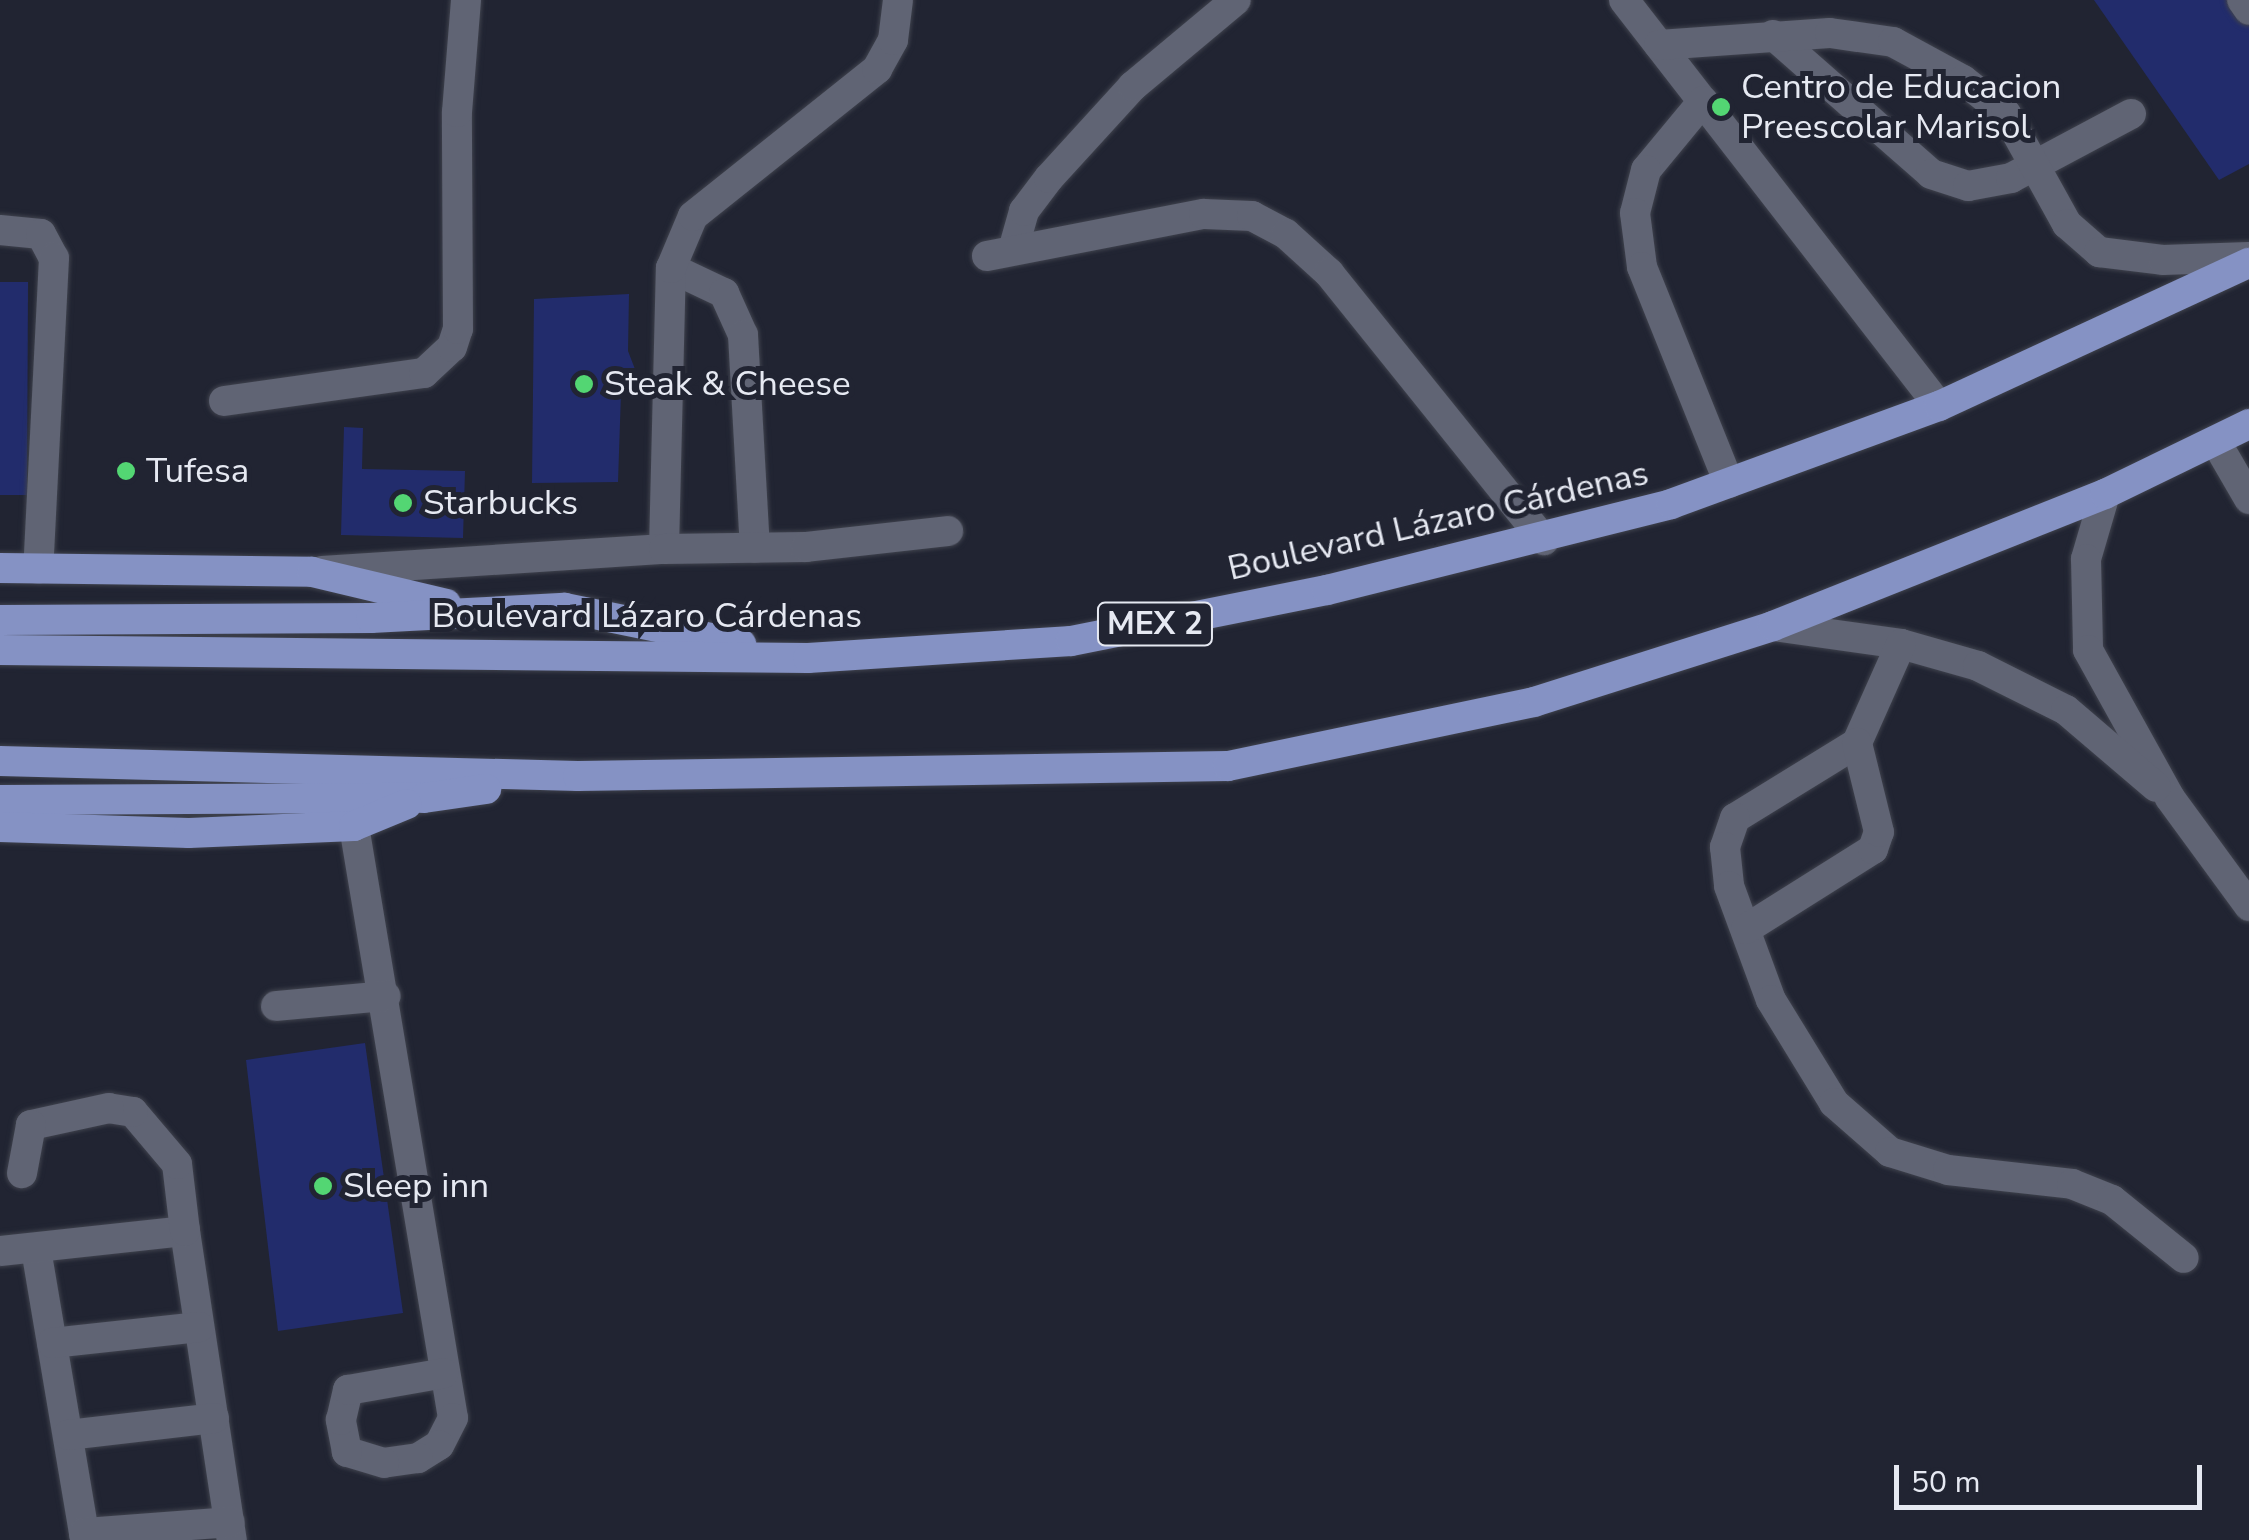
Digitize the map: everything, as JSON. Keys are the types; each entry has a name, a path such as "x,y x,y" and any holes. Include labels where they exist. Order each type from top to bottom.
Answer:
{"main road":[{"name":"Boulevard Lázaro Cárdenas","path":"0,650 808,658 1071,640 1544,540 1729,482 1939,406 2249,260"},
{"path":"0,761 578,776 1228,766 1534,702 1773,626 2105,494 2249,424"},
{"path":"0,568 312,572 478,612"},
{"path":"0,620 565,608 808,658"},
{"path":"0,800 424,798 578,776"},
{"path":"0,828 188,833 354,826 424,798"}],"street":[{"path":"224,401 330,392 424,373 452,347 458,329 457,112 466,0"},
{"path":"664,550 670,268 692,216 877,69 893,40 898,0"},
{"path":"1236,0 1133,86 1048,178 1000,253 1204,214 1252,216 1286,234 1330,273 1544,540"},
{"path":"1624,0 1939,406"},
{"path":"2242,0 2249,10"},
{"path":"1659,45 1772,35 1893,42 1963,80 2006,114 2067,224 2099,252 2162,260 2249,260"},
{"path":"1772,35 1931,174 1991,186 2130,114"},
{"path":"1703,101 1646,170 1635,213 1642,268 1729,482"},
{"path":"0,230 41,234 54,258 38,569"},
{"path":"670,268 724,293 743,334 755,548"},
{"path":"2216,442 2249,499"},
{"path":"2105,494 2086,559 2088,650 2170,798 2249,906"},
{"path":"312,572 755,548 948,531"},
{"path":"1773,626 1901,644 2031,690 2066,710 2170,798"},
{"path":"1901,644 1857,743 1735,818 1725,847 1729,886 1771,1000 1834,1104 1890,1152 1948,1170 2072,1184 2112,1200 2184,1258"},
{"path":"1746,929 1872,849 1880,832 1857,743"},
{"path":"354,826 386,996 444,1372"},
{"path":"276,1006 386,996"},
{"path":"22,1172 31,1125 109,1108 134,1112 177,1164 231,1531 85,1536 36,1249"},
{"path":"0,1251 184,1231"},
{"path":"52,1343 199,1328"},
{"path":"68,1435 214,1418"}],"building":[{"path":"2094,0 2249,0 2249,164 2219,180"},
{"path":"0,282 28,282 27,495 0,495"},
{"name":"Steak & Cheese","path":"629,294 628,351 638,377 633,392 621,393 618,482 532,483 534,299"},
{"name":"Starbucks","path":"344,427 363,428 362,469 465,471 463,538 341,535"},
{"name":"Sleep inn","path":"365,1043 403,1313 278,1331 246,1060"}],"place":[{"name":"Centro de Educacion Preescolar Marisol","path":"1721,107"},
{"name":"Steak & Cheese","path":"584,384"},
{"name":"Tufesa","path":"126,471"},
{"name":"Starbucks","path":"403,503"},
{"name":"Sleep inn","path":"323,1186"}]}
